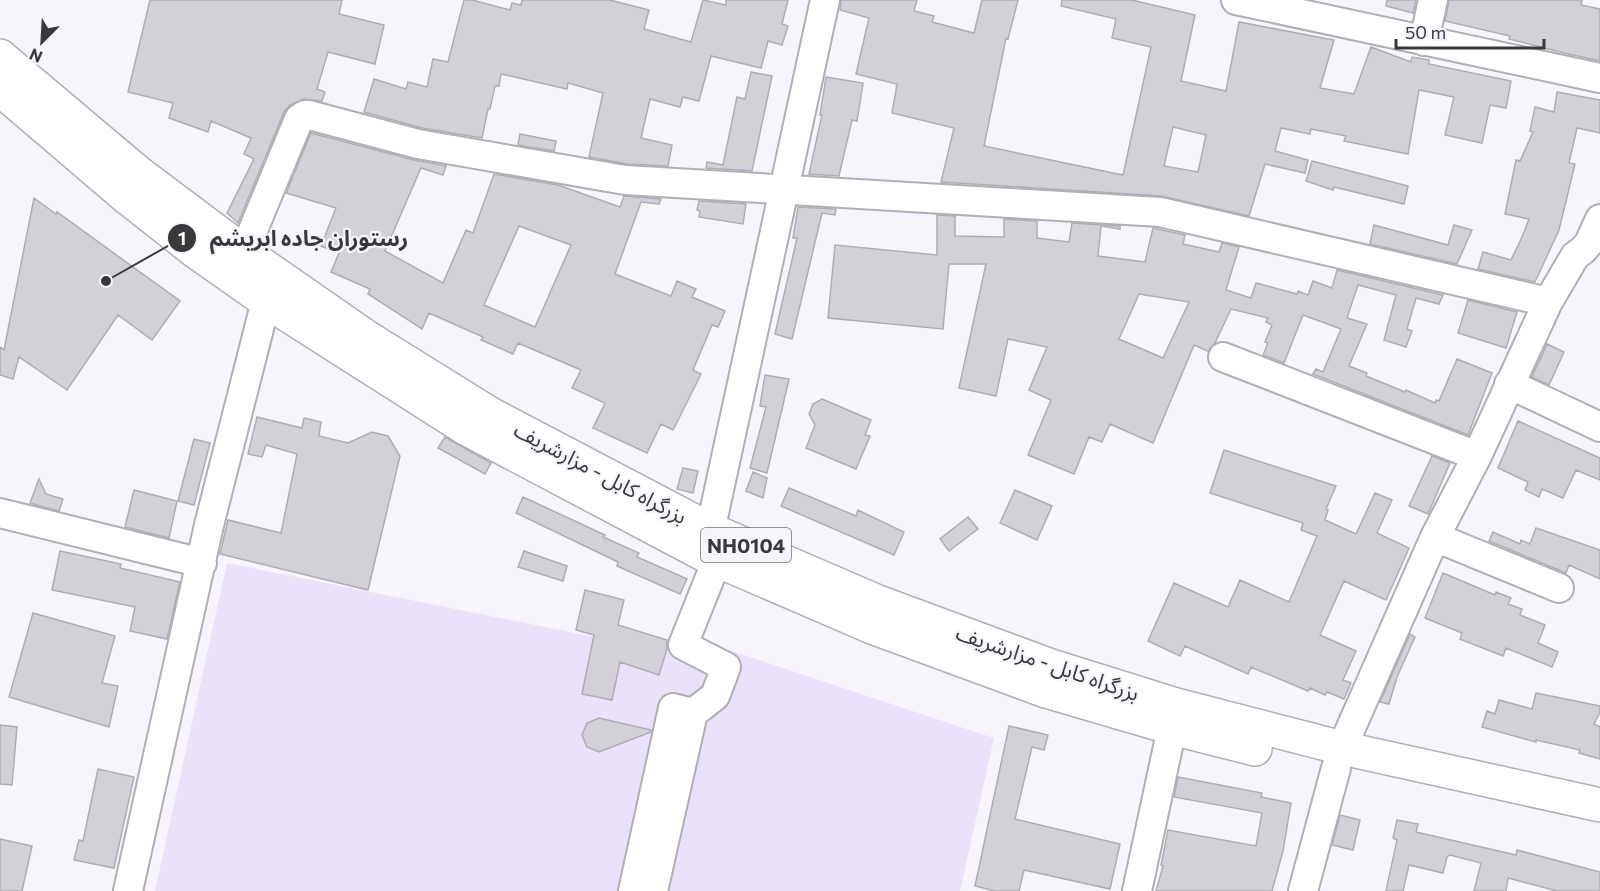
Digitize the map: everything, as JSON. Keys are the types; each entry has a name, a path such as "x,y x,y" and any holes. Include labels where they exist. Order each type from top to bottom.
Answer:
{"highway":[{"name":"بزرگراه کابل - مزارشریف","path":"0,56 141,174 244,252 368,338 711,548 878,602 1051,666 1339,758 1600,826"},
{"name":"بزرگراه کابل - مزارشریف","path":"0,89 124,195 195,251 266,301 467,429 872,627 1046,691 1172,728 1600,805"}],"street":[{"path":"653,891 693,712 715,696 726,667 683,645 711,548 783,189 825,0"},
{"path":"1236,0 1600,78"},
{"path":"1425,41 1433,0"},
{"path":"244,252 298,122 305,115 418,144 625,180 1160,212 1548,302"},
{"path":"1303,891 1339,758 1435,537 1477,456 1548,302 1575,256 1589,243 1600,219"},
{"path":"128,891 209,525 266,301"},
{"path":"1223,357 1477,456"},
{"path":"1509,384 1600,427"},
{"path":"0,513 202,563"},
{"path":"1435,537 1559,588"},
{"path":"633,891 674,708 693,712"},
{"path":"1137,891 1172,728"}],"shaded area":[{"path":"227,563 669,652 677,631 994,738 960,891 155,891"}],"building":[{"path":"150,0 342,0 339,14 384,25 375,64 328,52 317,89 325,92 322,101 304,99 290,105 284,112 238,223 227,213 254,159 244,154 251,138 211,121 208,132 169,118 173,103 128,92"},
{"path":"464,0 510,10 512,3 521,5 522,0 610,0 649,10 644,29 691,42 703,0 726,5 726,0 788,0 782,24 788,26 782,45 768,41 761,68 711,56 699,101 683,97 680,107 650,99 641,138 672,145 668,166 627,164 589,157 603,93 568,83 567,89 501,74 499,86 495,86 490,109 488,109 482,138 422,128 364,112 374,79 406,89 408,82 427,87 433,59 448,62"},
{"path":"841,0 917,0 914,11 934,16 932,22 974,33 982,0 1018,0 1008,39 1006,38 984,146 1123,175 1151,47 1112,38 1116,19 1061,6 1062,0 1132,0 1195,15 1181,81 1226,91 1239,22 1334,40 1320,88 1354,94 1371,47 1411,62 1412,57 1429,60 1429,64 1511,81 1506,108 1490,105 1482,143 1445,135 1454,97 1419,90 1408,154 1344,141 1346,136 1311,129 1310,134 1281,128 1275,151 1308,160 1305,173 1265,164 1249,216 1161,196 941,182 954,128 892,113 897,84 856,74 869,18 840,10","holes":["1173,127 1206,135 1198,172 1164,166"]},
{"path":"1387,0 1416,0 1413,13 1386,6"},
{"path":"1449,0 1582,0 1581,5 1600,9 1600,61 1445,21"},
{"path":"751,72 772,76 752,171 706,168 707,162 723,165 737,97 745,99"},
{"path":"826,77 863,83 857,121 852,120 839,176 809,174 822,115 820,115"},
{"path":"1557,92 1600,100 1600,133 1577,128 1569,163 1575,164 1559,230 1535,282 1478,269 1483,252 1511,260 1522,237 1529,219 1505,214 1516,160 1520,161 1533,132 1530,131 1535,107 1554,112"},
{"path":"311,133 446,166 443,175 421,168 385,251 443,283 466,230 473,233 494,174 558,185 620,207 624,196 661,199 659,204 641,202 615,274 671,296 677,281 696,289 692,297 725,311 718,327 712,325 693,370 701,374 673,430 661,424 647,453 593,428 605,403 572,388 581,370 518,343 513,354 481,340 483,337 429,313 422,329 368,294 370,289 331,272 339,253 321,246 336,208 286,193","holes":["519,226 571,245 535,327 484,305"]},
{"path":"520,134 556,141 554,151 518,145"},
{"path":"1312,161 1408,186 1404,204 1334,187 1333,190 1306,181"},
{"path":"34,198 56,214 57,212 180,301 152,340 118,315 67,390 19,357 13,379 0,375 0,347 4,350"},
{"path":"699,201 746,204 743,224 699,217 700,211 697,210"},
{"path":"798,207 836,209 835,215 822,213 792,339 775,334 797,238 793,238"},
{"path":"937,215 955,216 955,236 1004,237 1004,219 1037,221 1037,238 1069,242 1072,223 1120,226 1120,229 1101,226 1098,256 1145,262 1153,228 1185,235 1183,244 1219,252 1222,243 1239,247 1226,290 1251,298 1256,283 1308,295 1313,281 1332,288 1337,270 1443,295 1439,304 1416,298 1407,329 1412,331 1406,347 1384,340 1396,295 1358,285 1347,318 1367,324 1349,366 1367,373 1366,376 1435,403 1436,400 1439,401 1457,359 1492,373 1468,435 1313,374 1316,369 1323,372 1341,329 1303,315 1284,363 1263,355 1268,343 1265,342 1272,325 1266,322 1268,318 1231,309 1215,343 1208,351 1194,345 1153,443 1110,424 1102,442 1089,437 1074,474 1028,455 1051,400 1029,390 1047,347 1008,339 996,396 959,388 986,264 949,264 943,329 828,318 835,245 937,255","holes":["1139,294 1189,302 1163,358 1119,339"]},
{"path":"1374,225 1448,245 1454,225 1472,230 1457,264 1370,244"},
{"path":"1468,300 1517,312 1506,348 1458,333"},
{"path":"1547,344 1564,352 1549,385 1532,377"},
{"path":"765,375 789,379 767,473 750,468 766,407 760,406"},
{"path":"822,399 871,420 865,435 870,436 856,469 806,448 815,425 809,414 813,404"},
{"path":"257,417 302,428 304,418 321,422 319,436 348,443 372,432 388,436 400,456 368,590 220,554 228,520 281,533 297,454 266,445 262,457 248,454"},
{"path":"1518,421 1600,458 1600,480 1576,470 1563,498 1542,489 1539,497 1525,490 1528,482 1498,468"},
{"path":"445,437 491,463 485,474 438,448"},
{"path":"194,439 210,443 194,505 178,501"},
{"path":"1224,450 1336,486 1326,509 1328,510 1325,520 1356,534 1375,493 1392,500 1377,533 1409,548 1386,600 1344,581 1320,635 1356,651 1343,680 1351,683 1344,699 1327,692 1325,695 1310,688 1308,691 1251,667 1248,674 1185,646 1180,656 1148,641 1174,583 1228,607 1240,580 1289,602 1317,536 1301,530 1303,523 1210,493"},
{"path":"1432,456 1450,463 1428,514 1409,506"},
{"path":"683,468 698,471 693,493 677,489"},
{"path":"753,472 767,478 763,498 746,491"},
{"path":"39,479 46,494 63,499 59,511 30,503"},
{"path":"789,488 856,516 858,510 904,532 894,555 781,506"},
{"path":"134,490 177,501 169,538 125,527"},
{"path":"1015,490 1052,506 1037,540 1000,523"},
{"path":"523,497 605,535 603,537 639,553 637,557 687,579 680,594 617,566 618,562 516,513"},
{"path":"968,517 978,529 949,551 940,539"},
{"path":"1536,528 1600,550 1600,579 1569,565 1566,573 1489,541 1493,532 1520,544 1521,540 1530,544"},
{"path":"60,551 121,564 120,568 180,582 167,639 130,631 135,607 52,590"},
{"path":"524,551 567,566 563,581 518,567"},
{"path":"1443,573 1495,595 1496,592 1511,598 1508,604 1522,609 1520,615 1545,625 1538,643 1558,652 1552,667 1506,648 1503,656 1460,639 1462,633 1425,618"},
{"path":"585,590 624,600 618,625 667,640 667,649 659,675 620,662 612,700 582,694 594,635 576,630"},
{"path":"33,613 115,636 102,683 118,686 109,727 9,697"},
{"path":"1410,634 1415,637 1397,677 1389,704 1380,702"},
{"path":"1536,693 1600,706 1600,712 1594,724 1600,727 1600,759 1579,753 1580,750 1536,740 1536,742 1482,727 1487,711 1495,714 1499,700 1532,709"},
{"path":"599,718 651,730 651,732 599,752 587,747 582,735 587,723"},
{"path":"0,725 17,727 12,785 0,784"},
{"path":"1009,726 1048,735 1044,750 1032,747 1015,819 1120,844 1110,889 1024,870 1019,891 995,891 975,886"},
{"path":"98,769 134,777 114,868 74,860 79,840 83,841"},
{"path":"1178,777 1262,793 1261,797 1291,803 1283,851 1272,891 1156,891 1163,866 1161,865 1168,830 1256,846 1262,813 1174,797"},
{"path":"1340,815 1360,820 1353,850 1332,845"},
{"path":"1397,820 1418,824 1416,832 1516,855 1517,850 1600,872 1600,891 1557,891 1508,878 1506,891 1474,891 1481,863 1450,855 1447,857 1443,873 1409,865 1403,891 1386,891 1397,840 1393,838"},
{"path":"0,839 32,846 22,891 0,891"}],"place":[{"name":"رستوران جاده ابریشم","path":"106,281"}]}
